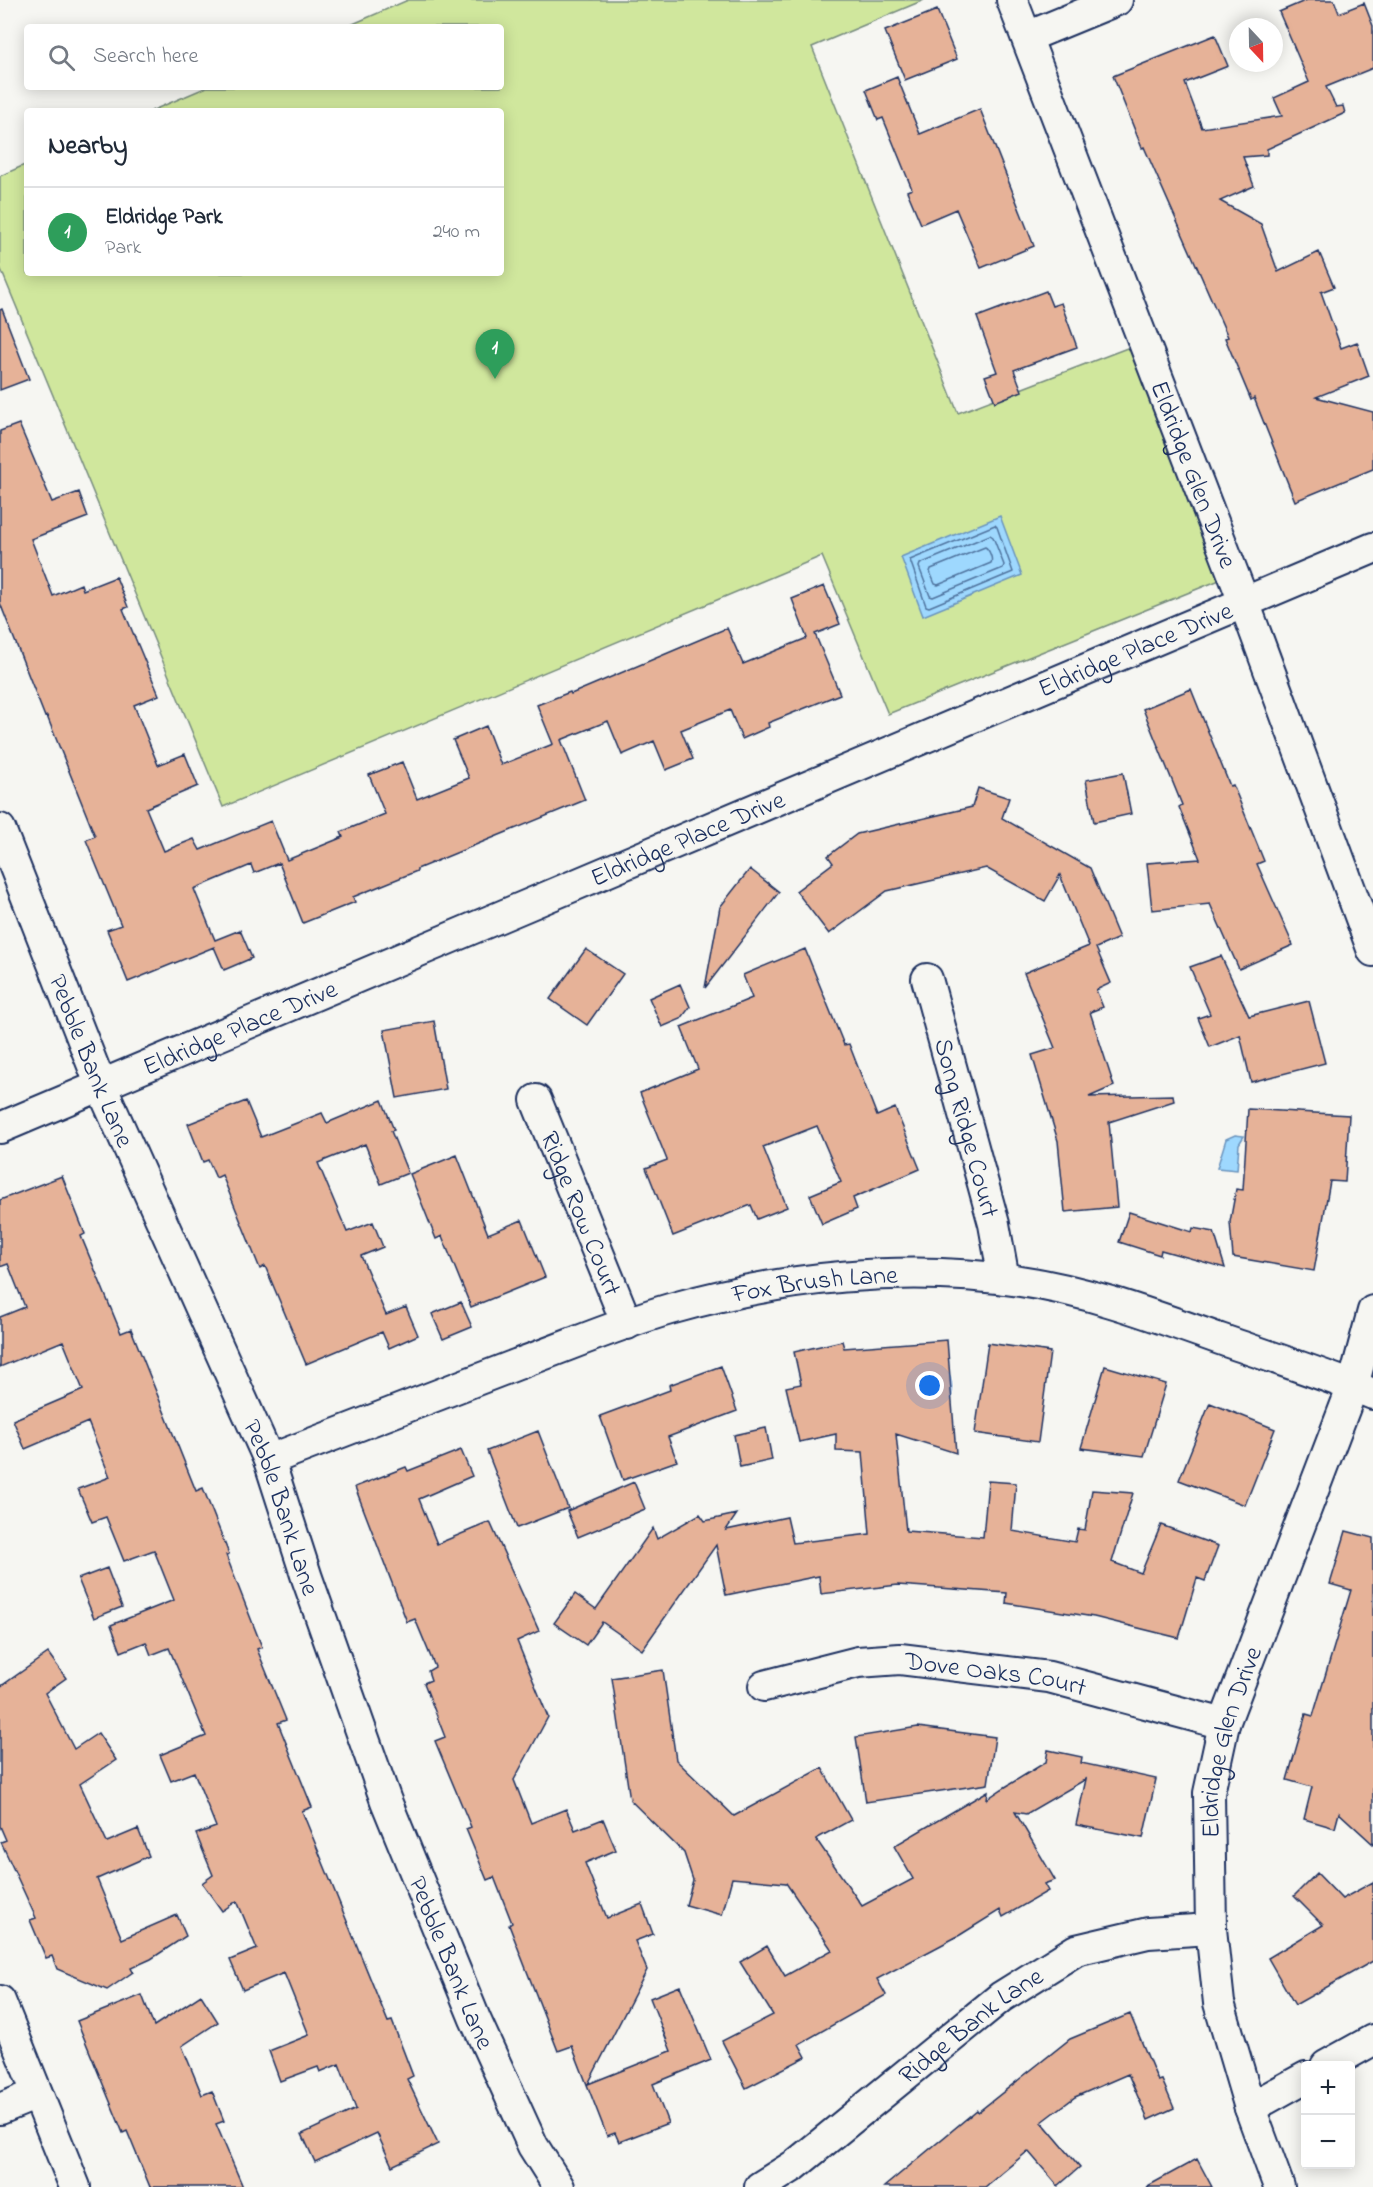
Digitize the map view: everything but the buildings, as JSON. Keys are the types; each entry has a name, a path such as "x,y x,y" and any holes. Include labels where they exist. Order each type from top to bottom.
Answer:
{"street":[{"name":"Eldridge Glen Drive","path":"1012,0 1244,602 1373,951"},
{"path":"1027,37 1117,0"},
{"name":"Eldridge Place Drive","path":"0,1128 1373,548"},
{"name":"Pebble Bank Lane","path":"0,829 101,1086 268,1460 386,1801 475,2019 533,2146 559,2187"},
{"name":"Song Ridge Court","path":"927,979 994,1224 1004,1279"},
{"name":"Ridge Row Court","path":"536,1100 627,1323"},
{"name":"Fox Brush Lane","path":"268,1460 627,1323 721,1296 777,1284 858,1276 938,1275 1024,1281 1099,1298 1363,1390"},
{"name":"Eldridge Glen Drive","path":"1279,2187 1250,2108 1220,2003 1210,1929 1209,1793 1224,1724 1363,1390 1373,1311"},
{"name":"Dove Oaks Court","path":"764,1686 858,1662 900,1659 1049,1677 1224,1724"},
{"name":"Ridge Bank Lane","path":"760,2187 795,2165 1001,1997 1076,1950 1148,1933 1210,1929"},
{"path":"0,2001 75,2187"},
{"path":"1335,2061 1373,2040"},
{"path":"1250,2108 1301,2079"},
{"path":"0,2109 37,2094"}],"green space":[{"path":"408,0 924,0 812,47 958,413 1135,345 1232,575 888,714 822,556 223,807 0,267 0,176 24,165 24,276 504,276 504,108 158,108 200,90 504,90 504,24 353,24"}],"water":[{"path":"1000,516 1022,575 923,616 901,557"},
{"path":"1235,1135 1244,1136 1239,1144 1237,1170 1217,1168 1226,1139"}],"place":[{"name":"Eldridge Park","path":"495,379"}]}
